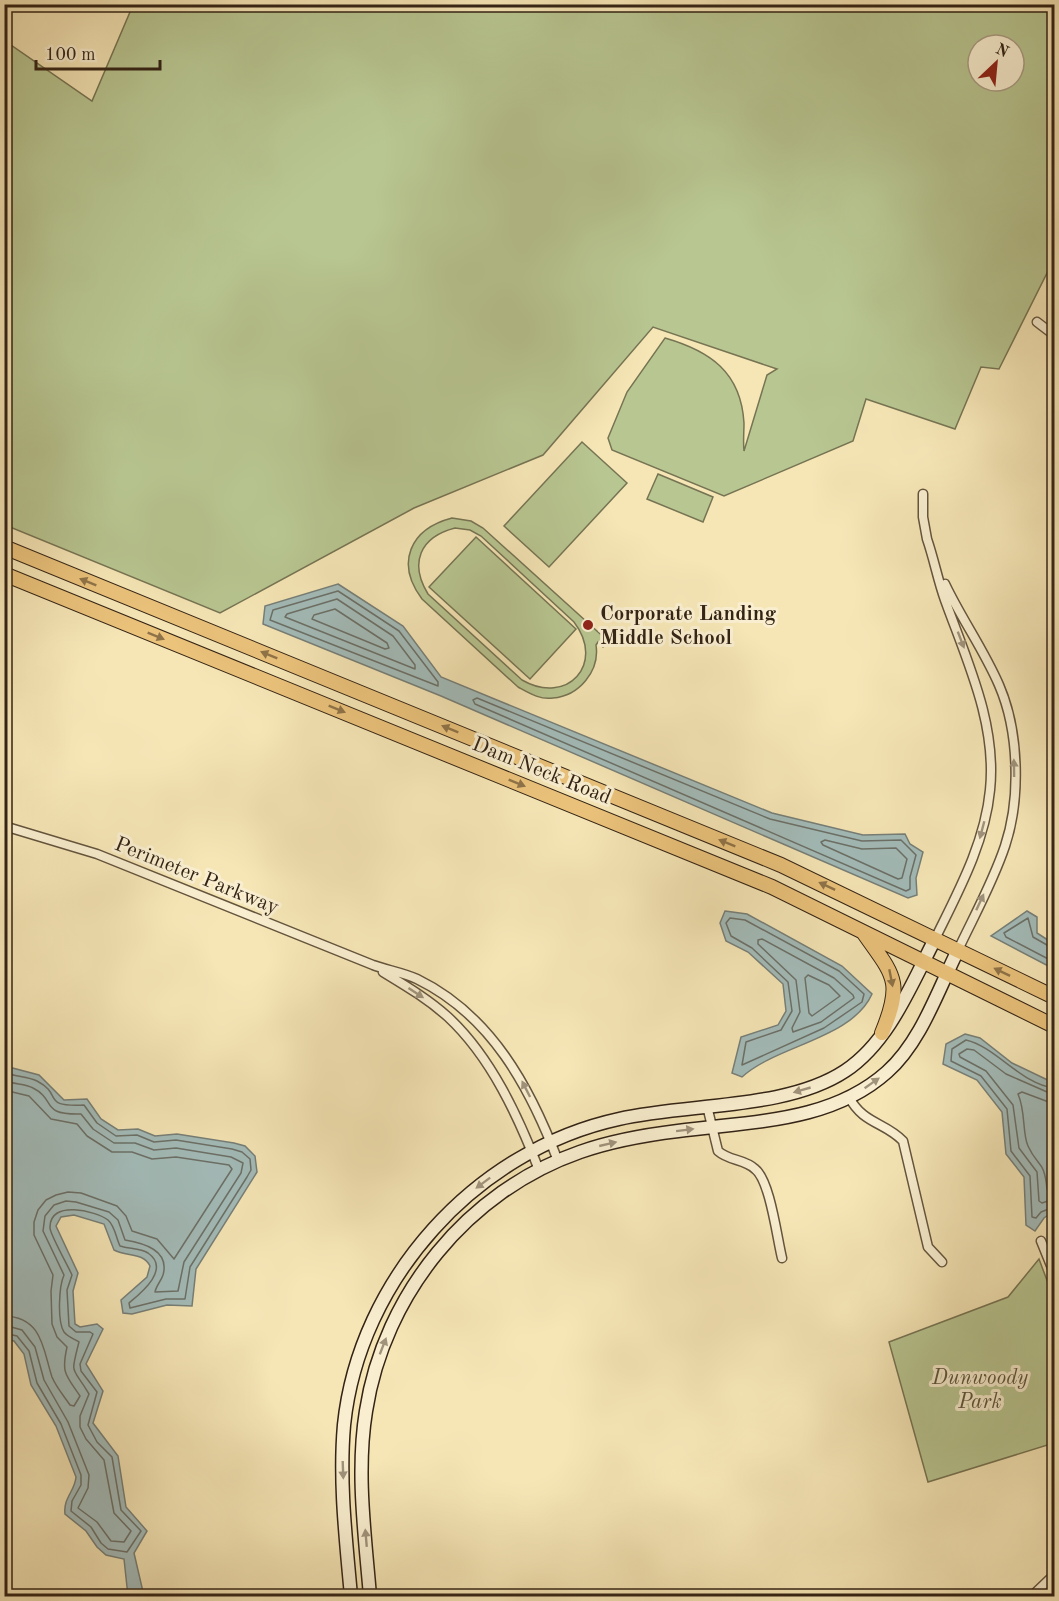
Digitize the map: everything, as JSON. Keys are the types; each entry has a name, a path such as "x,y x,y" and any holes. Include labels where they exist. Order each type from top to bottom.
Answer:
{"main road":[{"name":"Dam Neck Road","path":"4,547 781,865 1054,997"},
{"name":"Dam Neck Road","path":"4,574 772,887 1054,1026"},
{"path":"861,931 886,963 892,979 893,1002 882,1033"}],"street":[{"path":"1036,322 1054,335"},
{"path":"351,1596 342,1455 349,1397 364,1341 386,1294 434,1228 467,1195 532,1151 590,1126 618,1119 797,1092 814,1086 852,1066 882,1033 902,1003 971,864 980,838 990,790 991,769 984,712 936,565 923,517 923,494"},
{"path":"370,1596 362,1494 363,1437 371,1384 388,1334 413,1285 442,1246 482,1207 539,1170 558,1161 603,1144 712,1126 793,1116 849,1097 888,1071 912,1041 999,862 1008,835 1013,799 1012,721 999,685 936,565"},
{"name":"Perimeter Parkway","path":"4,826 97,854 373,965 415,978 429,985 454,1002 487,1032 518,1075 558,1161"},
{"name":"Perimeter Parkway","path":"373,965 426,999 463,1033 499,1083 539,1170"},
{"path":"849,1097 860,1113 903,1141 928,1247 942,1262"},
{"path":"707,1106 719,1153 729,1160 749,1164 760,1173 782,1258"},
{"path":"1041,1241 1054,1273"},
{"path":"1032,1596 1054,1575"}],"green space":[{"path":"133,5 1054,5 1053,261 999,369 981,367 955,429 866,399 853,441 724,496 612,450 608,438 627,392 665,338 696,350 720,366 730,377 737,390 742,405 744,451 767,375 777,369 653,327 543,455 414,508 220,613 5,525 5,41 92,101"},
{"path":"582,442 627,483 549,567 504,526"},
{"path":"658,474 713,497 703,522 647,499"},
{"path":"452,518 471,521 483,528 608,641 603,647 598,642 596,645 595,664 591,673 579,687 562,696 544,698 518,687 422,599 409,573 411,549 426,530","holes":["455,528 470,530 481,536 574,622 583,638 586,652 583,666 577,677 567,684 554,688 538,687 522,680 428,594 419,572 421,553 426,545 443,532"]},
{"path":"476,537 576,629 530,679 429,587"},
{"name":"Dunwoody Park","path":"1039,1259 1054,1299 1054,1443 928,1482 889,1342 1008,1297"}],"water":[{"path":"338,584 403,626 441,677 772,813 863,835 905,834 910,844 923,852 916,878 917,895 908,898 441,696 263,624 265,606"},
{"path":"725,911 747,914 842,966 872,994 862,1009 831,1032 774,1057 742,1077 732,1073 741,1037 778,1025 786,1011 783,984 748,952 726,941 720,923"},
{"path":"1027,911 1037,917 1037,933 1054,944 1054,969 991,936"},
{"path":"965,1034 980,1038 1012,1063 1054,1083 1054,1211 1044,1218 1035,1231 1026,1225 1024,1177 1006,1154 1002,1112 977,1080 943,1064 946,1044"},
{"path":"5,1066 39,1075 64,1100 87,1099 101,1119 118,1130 138,1129 155,1136 177,1134 234,1143 245,1146 255,1156 257,1172 196,1269 192,1306 167,1305 132,1314 123,1313 121,1300 147,1277 150,1266 147,1262 139,1257 114,1250 104,1224 74,1215 61,1217 56,1226 78,1273 73,1291 75,1324 80,1327 97,1324 103,1329 86,1364 103,1391 93,1423 118,1456 126,1507 147,1531 134,1553 144,1596 128,1596 124,1559 106,1555 86,1531 65,1514 66,1503 76,1477 56,1426 31,1385 24,1354 14,1341 5,1339"}],"place":[{"name":"Corporate Landing Middle School","path":"588,625"}]}
